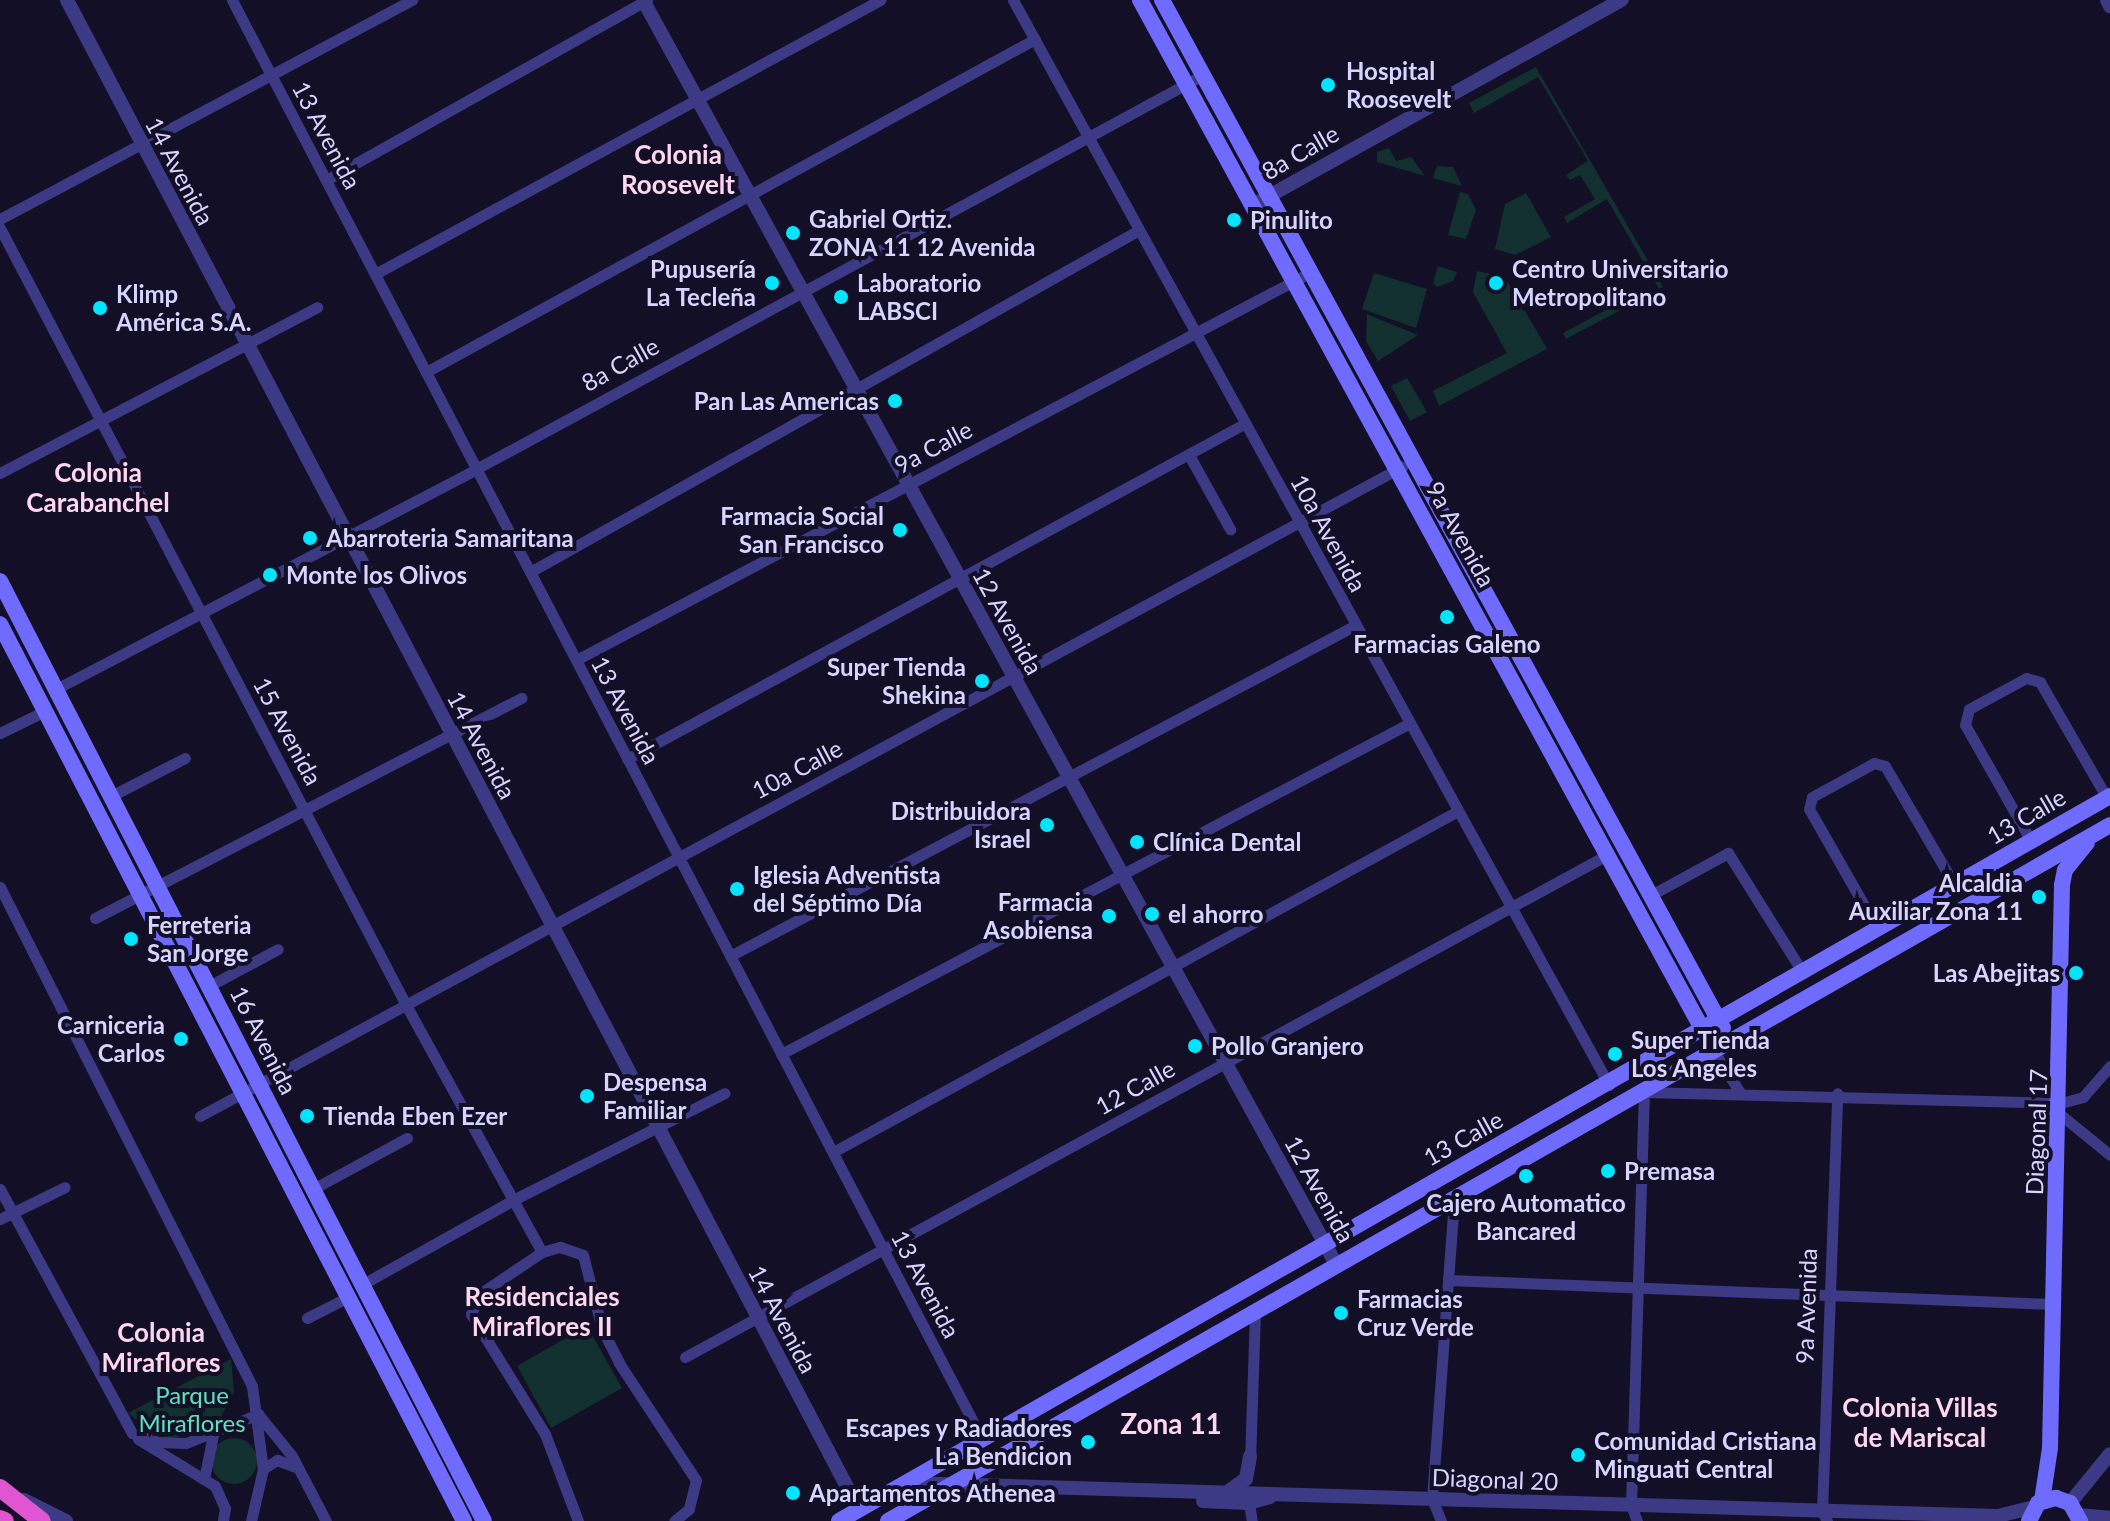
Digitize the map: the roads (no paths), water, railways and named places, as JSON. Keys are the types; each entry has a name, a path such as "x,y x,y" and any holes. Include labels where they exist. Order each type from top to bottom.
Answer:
{"highway":[{"path":"0,1488 42,1521"}],"main road":[{"name":"9a Avenida","path":"1140,0 1432,529 1713,1050"},
{"name":"9a Avenida","path":"1162,0 1730,1040"},
{"path":"1432,529 1448,521"},
{"name":"16 Avenida","path":"0,581 484,1521"},
{"name":"16 Avenida","path":"0,624 464,1521"},
{"name":"13 Calle","path":"839,1521 1609,1085 2108,797"},
{"name":"13 Calle","path":"888,1521 2105,828"},
{"name":"Diagonal 17","path":"2035,1510 2050,1448 2061,1109 2062,885 2074,856 2105,828"},
{"name":"Diagonal 17","path":"2050,1448 2073,1510"},
{"path":"2035,1510 2073,1510"}],"street":[{"name":"14 Avenida","path":"67,0 859,1510"},
{"name":"13 Avenida","path":"232,0 982,1439"},
{"path":"0,219 412,0"},
{"path":"375,274 880,0"},
{"name":"10a Avenida","path":"1013,0 1508,909 1609,1085"},
{"name":"8a Calle","path":"1253,205 1622,0"},
{"path":"2107,0 2110,6"},
{"path":"326,180 645,1"},
{"name":"12 Avenida","path":"645,1 1336,1264"},
{"path":"426,372 1035,39"},
{"name":"8a Calle","path":"56,689 476,469 802,289 1203,75"},
{"name":"15 Avenida","path":"0,228 406,1005 542,1252"},
{"path":"530,572 1139,230"},
{"name":"9a Calle","path":"576,660 1311,272"},
{"path":"0,473 317,307"},
{"path":"627,759 1244,424"},
{"path":"1189,455 1230,529"},
{"name":"10a Calle","path":"200,1116 1413,459"},
{"path":"730,956 1070,780 1354,626"},
{"path":"2031,841 1963,717 1969,709 2033,678 2108,797"},
{"path":"95,918 522,698"},
{"path":"0,733 45,711"},
{"path":"781,1054 1408,724"},
{"path":"111,796 185,758"},
{"path":"1877,928 1809,802 1879,763 1954,884"},
{"path":"833,1152 1456,812"},
{"path":"1651,895 1728,853 1803,973"},
{"name":"12 Calle","path":"685,1357 1607,855"},
{"path":"0,887 236,1348 258,1414 263,1469 251,1521"},
{"path":"209,986 278,949"},
{"name":"9a Avenida","path":"1713,1050 1739,1091"},
{"path":"1637,1521 1631,1505 1644,1092 1837,1093 2061,1109 2083,1097 2110,1066"},
{"path":"363,1284 513,1200 659,1129 725,1093"},
{"name":"9a Avenida","path":"1824,1516 1837,1093"},
{"path":"2061,1109 2110,1155"},
{"path":"313,1189 407,1138"},
{"path":"0,1219 65,1187"},
{"path":"0,1189 132,1433 204,1479 222,1496 223,1521"},
{"path":"1441,1521 1432,1499 1454,1197"},
{"path":"578,1521 545,1434 471,1314 481,1293 542,1252 560,1247 579,1251 602,1329 643,1407 692,1472 694,1494 684,1516 674,1521"},
{"path":"1448,1280 1830,1298 2054,1304"},
{"path":"307,1318 348,1297"},
{"path":"1252,1521 1250,1456 1255,1310"},
{"path":"132,1433 172,1444 213,1435 258,1414"},
{"path":"258,1414 298,1468 326,1521"},
{"path":"204,1479 213,1435"},
{"path":"2110,1454 2073,1510 2110,1518"},
{"path":"1213,1493 1242,1485 1250,1456"},
{"path":"263,1469 277,1460 298,1468"},
{"name":"Diagonal 20","path":"908,1483 943,1489 1250,1497 1278,1494 1631,1505 1824,1516 1998,1516 2035,1510"},
{"path":"0,1488 66,1521"},
{"name":"Diagonal 20","path":"943,1489 1213,1493 1250,1497"},
{"name":"Diagonal 20","path":"1998,1516 2015,1521"}],"place":[{"name":"Hospital Roosevelt","path":"1328,85"},
{"name":"Pinulito","path":"1234,220"},
{"name":"Gabriel Ortiz. ZONA 11 12 Avenida","path":"793,233"},
{"name":"Pupusería La Tecleña","path":"772,283"},
{"name":"Centro Universitario Metropolitano","path":"1496,283"},
{"name":"Laboratorio LABSCI","path":"841,297"},
{"name":"Klimp América S.A.","path":"100,308"},
{"name":"Pan Las Americas","path":"895,401"},
{"name":"Farmacia Social San Francisco","path":"900,530"},
{"name":"Abarroteria Samaritana","path":"310,538"},
{"name":"Monte los Olivos","path":"270,575"},
{"name":"Farmacias Galeno","path":"1447,617"},
{"name":"Super Tienda Shekina","path":"982,681"},
{"name":"Distribuidora Israel","path":"1047,825"},
{"name":"Clínica Dental","path":"1137,842"},
{"name":"Iglesia Adventista del Séptimo Día","path":"737,889"},
{"name":"Alcaldia Auxiliar Zona 11","path":"2039,897"},
{"name":"el ahorro","path":"1152,914"},
{"name":"Farmacia Asobiensa","path":"1109,916"},
{"name":"Ferreteria San Jorge","path":"131,939"},
{"name":"Las Abejitas","path":"2076,973"},
{"name":"Carniceria Carlos","path":"181,1039"},
{"name":"Pollo Granjero","path":"1195,1046"},
{"name":"Super Tienda Los Angeles","path":"1615,1054"},
{"name":"Despensa Familiar","path":"587,1096"},
{"name":"Tienda Eben Ezer","path":"307,1116"},
{"name":"Premasa","path":"1608,1171"},
{"name":"Cajero Automatico Bancared","path":"1526,1176"},
{"name":"Farmacias Cruz Verde","path":"1341,1313"},
{"name":"Escapes y Radiadores La Bendicion","path":"1088,1442"},
{"name":"Comunidad Cristiana Minguati Central","path":"1578,1455"},
{"name":"Apartamentos Athenea","path":"793,1493"}],"district":[{"name":"Colonia Roosevelt","path":"678,170"},
{"name":"Colonia Carabanchel","path":"98,488"},
{"name":"Residenciales Miraflores II","path":"542,1312"},
{"name":"Colonia Miraflores","path":"161,1348"},
{"name":"Zona 11","path":"1171,1423"},
{"name":"Colonia Villas de Mariscal","path":"1920,1423"}],"park label":[{"name":"Parque Miraflores","path":"192,1409"}]}
